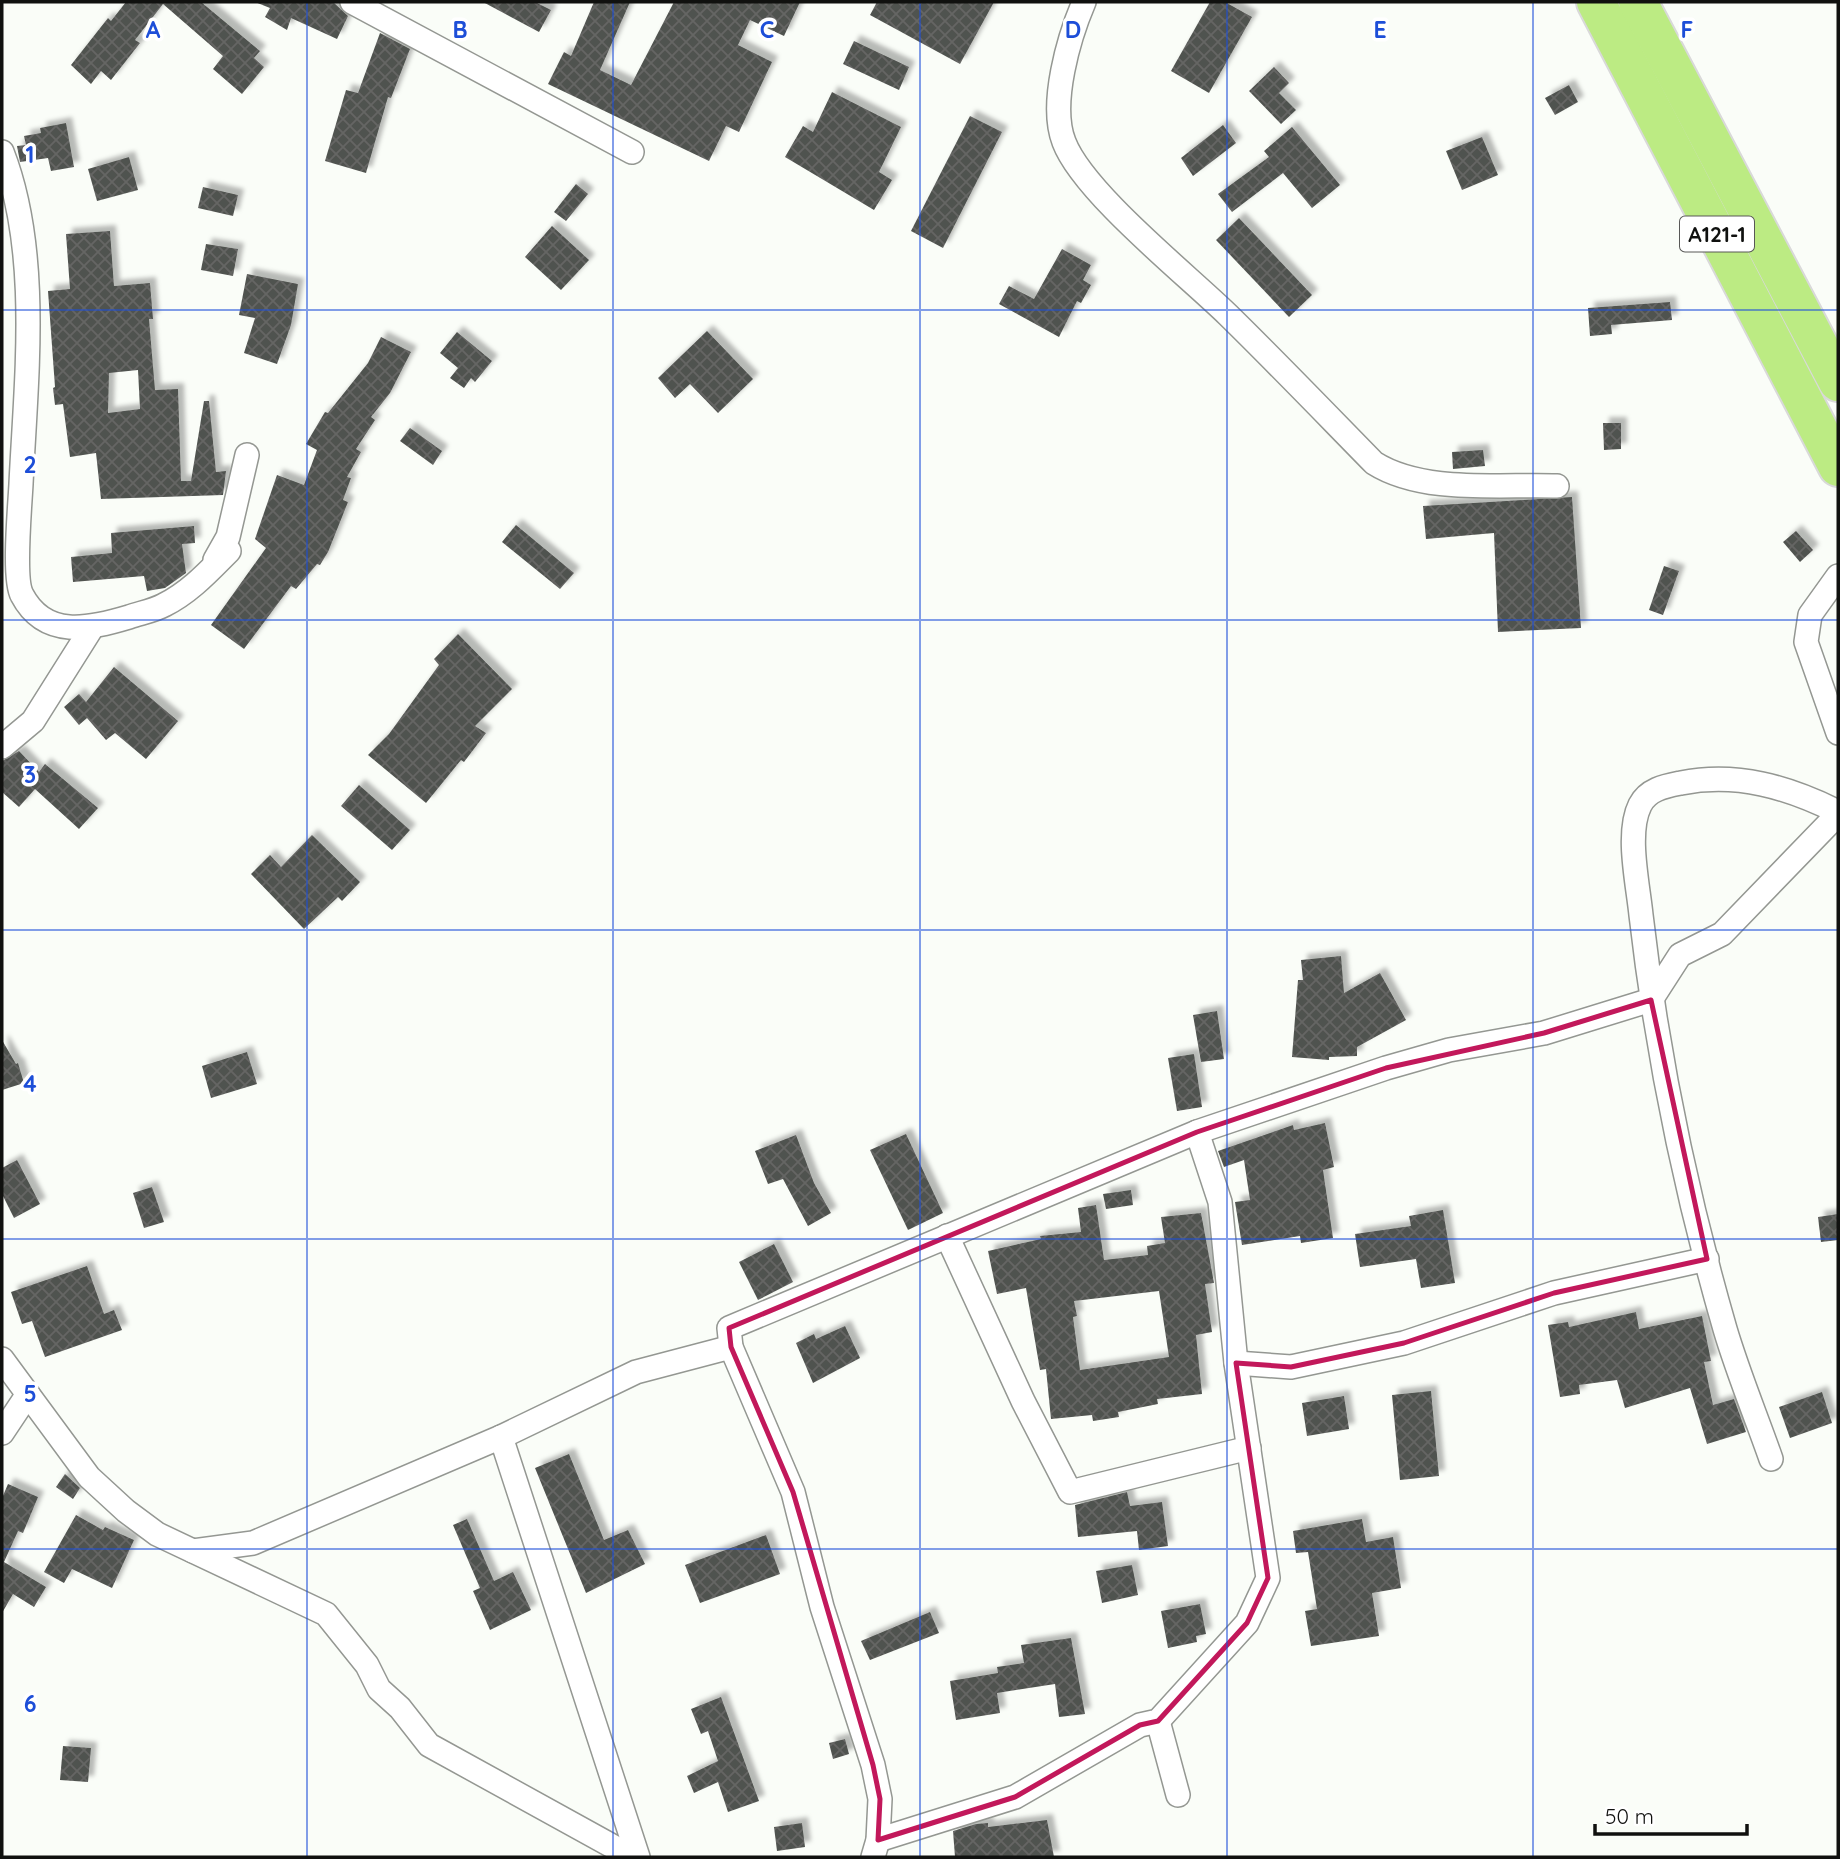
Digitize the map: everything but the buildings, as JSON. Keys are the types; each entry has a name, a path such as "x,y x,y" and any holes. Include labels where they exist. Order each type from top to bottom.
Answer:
{"highway":[{"name":"A121-1","path":"1596,2 1838,467"},
{"name":"A121-1","path":"1638,2 1838,382"}],"street":[{"path":"352,2 632,152"},
{"path":"1084,2 1074,25 1062,75 1059,120 1063,140 1072,159 1107,200 1228,315 1374,463 1389,472 1417,482 1557,486"},
{"path":"2,152 9,172 27,271 18,532 20,593 37,615 54,626 91,629 163,606 205,574 229,551"},
{"path":"205,574 228,537 247,455"},
{"path":"1838,576 1810,615 1805,642 1838,733"},
{"path":"2,747 33,721 91,629"},
{"path":"1197,1132 1220,1202 1236,1363 1268,1578 1247,1623 1158,1721 1140,1725 1015,1797 875,1849 880,1799 873,1765 822,1607 793,1492 731,1347 729,1328 1197,1132 1385,1068 1449,1050 1544,1033 1651,1000 1680,955 1722,934 1838,813 1806,796 1754,781 1708,778 1659,787 1640,804 1633,841 1651,1000 1707,1259 1726,1332 1772,1459"},
{"path":"947,1236 1023,1401 1070,1492 1249,1448"},
{"path":"1236,1363 1291,1367 1391,1346 1554,1293 1707,1259"},
{"path":"193,1551 253,1543 501,1437 636,1372 731,1347"},
{"path":"2,1359 89,1477 157,1534 326,1614 360,1656 379,1689 400,1708 429,1745 632,1857"},
{"path":"2,1433 28,1394"},
{"path":"501,1437 638,1857"},
{"path":"1158,1721 1178,1795"}],"highlighted area":[{"path":"1651,1000 1707,1259 1554,1293 1404,1343 1291,1367 1236,1363 1268,1578 1247,1623 1158,1721 1140,1725 1015,1797 878,1840 880,1799 873,1765 793,1492 731,1347 729,1328 1197,1132 1386,1068 1544,1033"}]}
